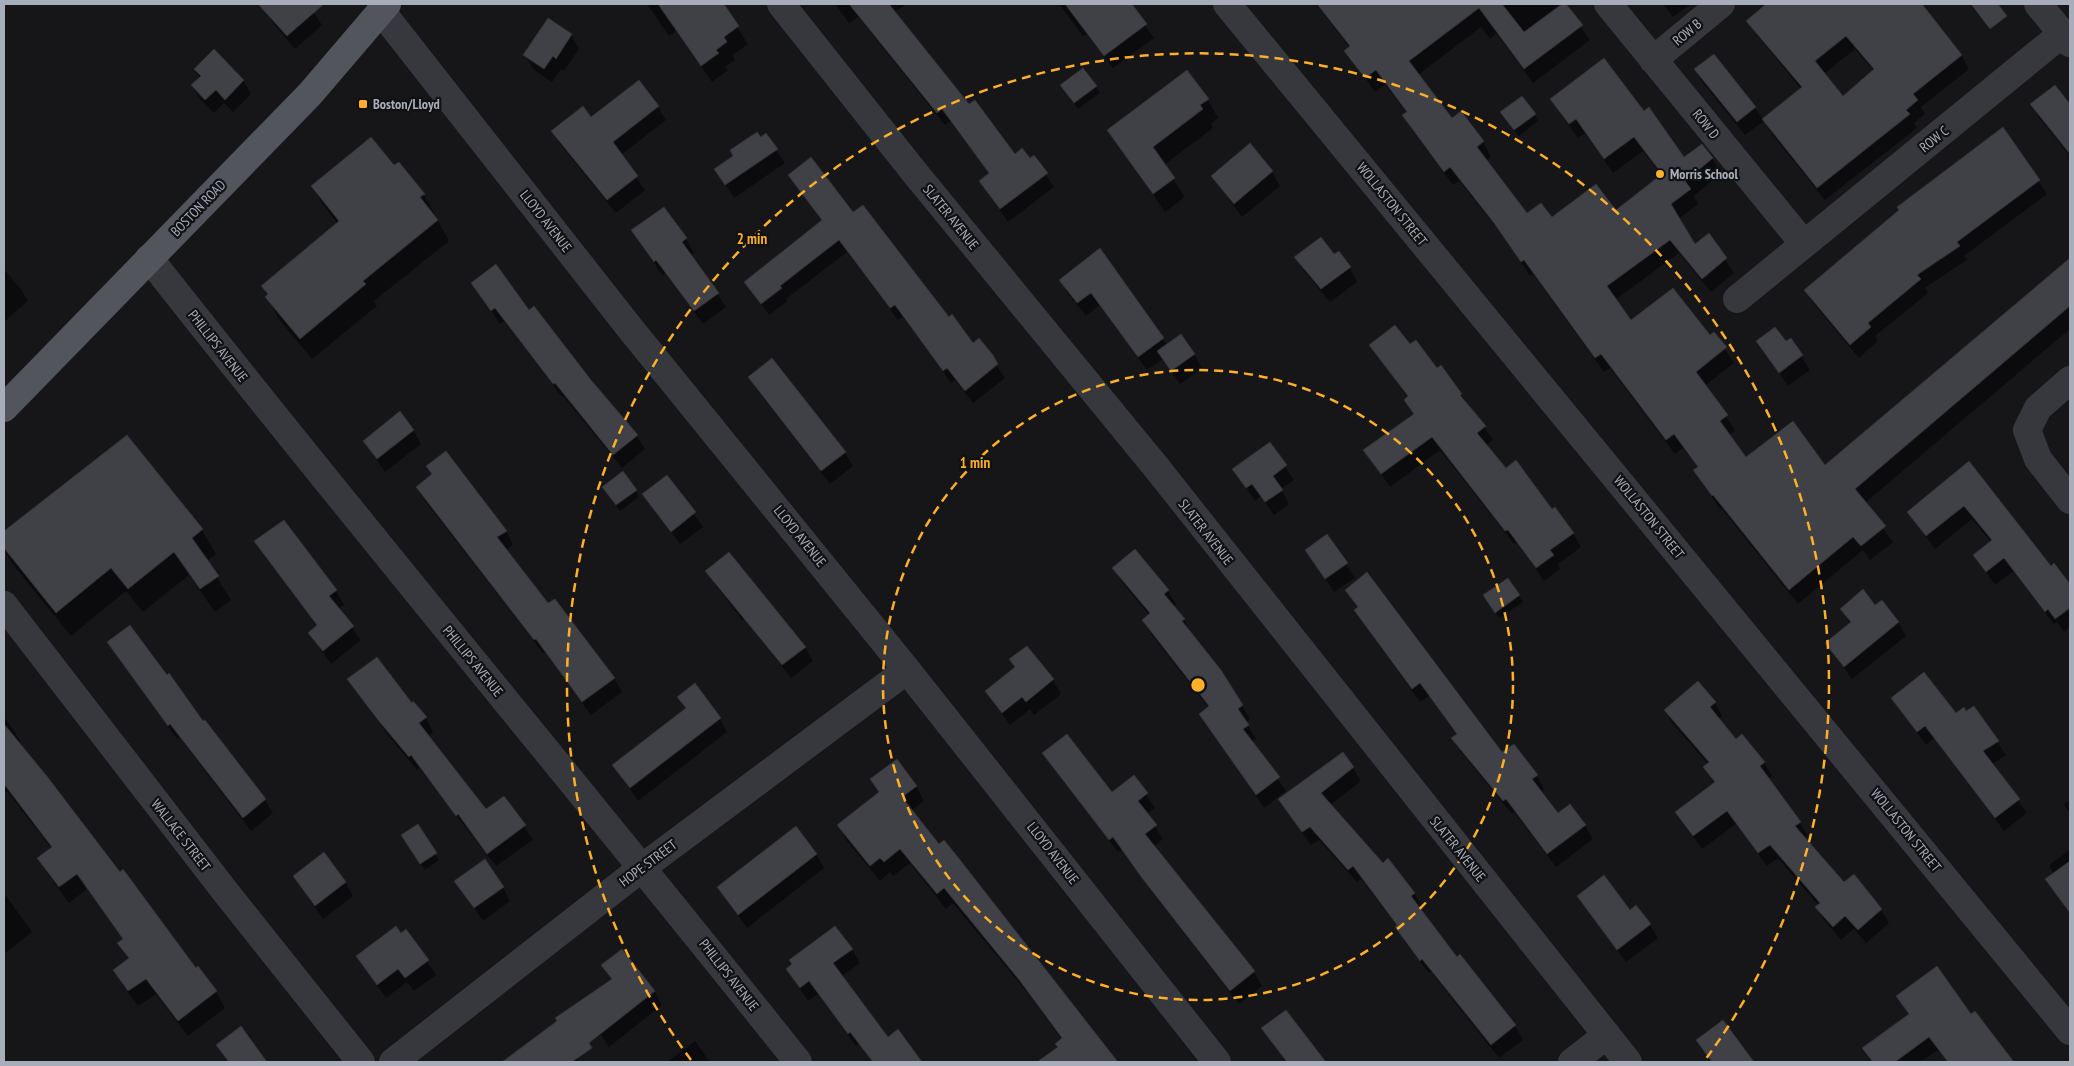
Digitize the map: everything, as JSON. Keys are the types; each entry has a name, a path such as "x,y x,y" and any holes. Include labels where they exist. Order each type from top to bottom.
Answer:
{"main road":[{"name":"BOSTON ROAD","path":"4,408 310,94 384,7"}],"street":[{"name":"SLATER AVENUE","path":"781,4 915,173 1156,467 1628,1062"},
{"name":"WOLLASTON STREET","path":"1227,4 2070,1031"},
{"name":"ROW D","path":"1608,4 1804,244"},
{"name":"ROW B","path":"1653,60 1720,4"},
{"path":"2038,4 2067,38"},
{"name":"LLOYD AVENUE","path":"384,7 629,326 907,670 1217,1062"},
{"name":"ROW C","path":"1737,299 1804,244 2067,38"},
{"name":"PHILLIPS AVENUE","path":"149,258 303,453 643,867 798,1062"},
{"path":"2070,380 2038,408 2027,430 2038,459 2070,500"},
{"name":"WALLACE STREET","path":"4,605 224,890 361,1062"},
{"name":"HOPE STREET","path":"393,1062 643,867 907,670"},
{"path":"1572,1062 1607,1036"}],"building":[{"path":"258,4 324,4 287,36"},
{"path":"658,4 724,4 739,26 724,37 727,42 716,50 719,53 701,66"},
{"path":"849,4 889,4 969,104 975,100 1015,154 1022,148 1030,158 1034,155 1048,173 1000,209 979,181 989,173 942,109 937,113"},
{"path":"1065,4 1132,4 1147,24 1104,56"},
{"path":"1317,4 1502,4 1524,32 1562,4 1566,4 1583,25 1524,69 1479,8 1409,61 1452,118 1461,111 1484,141 1477,147 1527,213 1541,203 1552,217 1596,184 1616,210 1662,174 1634,137 1604,159 1576,119 1569,124 1550,99 1604,58 1644,111 1649,107 1684,157 1702,144 1713,158 1685,181 1691,189 1671,204 1695,244 1709,233 1727,258 1702,279 1670,240 1607,286 1631,320 1673,288 1710,335 1714,332 1727,347 1696,372 1728,415 1720,421 1746,457 1793,421 1825,465 2070,258 2070,306 1855,489 1886,526 1861,546 1853,537 1789,590 1712,496 1693,470 1698,467 1674,434 1666,440 1601,354 1595,358 1524,260 1521,262 1494,223 1450,167 1444,172 1402,115 1407,112 1376,70 1365,78 1344,51 1350,46"},
{"path":"1766,4 1922,4 1962,55 1913,94 1918,100 1906,110 1910,114 1817,188 1762,119 1802,87 1746,21","holes":["1846,36 1874,69 1843,96 1815,61"]},
{"path":"1971,4 1998,4 2007,16 1990,29"},
{"path":"548,18 572,34 556,59 553,56 544,69 523,55"},
{"path":"214,49 244,80 225,100 216,90 205,100 191,85 201,76 194,69"},
{"path":"1714,54 1756,107 1737,122 1694,69"},
{"path":"1083,68 1097,86 1074,103 1060,85"},
{"path":"1187,70 1209,99 1200,105 1203,109 1153,147 1175,178 1153,194 1107,130"},
{"path":"639,80 659,106 613,142 638,176 607,200 551,131 583,106 591,117"},
{"path":"2055,85 2070,104 2070,154 2030,104"},
{"path":"1522,96 1536,114 1514,130 1500,112"},
{"path":"2003,127 2040,180 1957,242 1960,246 1917,275 1921,279 1868,323 1871,327 1850,345 1804,290 1899,210 1897,207"},
{"path":"757,132 761,137 766,133 778,149 725,185 714,169 733,156 730,150"},
{"path":"371,137 394,165 399,162 425,194 420,197 438,220 363,281 366,284 300,339 265,297 268,294 261,286 339,221 311,186"},
{"path":"1250,143 1273,171 1234,204 1211,176"},
{"path":"811,157 853,212 863,205 949,317 952,314 973,343 979,338 993,355 998,364 965,391 947,368 943,371 895,305 890,308 839,240 780,286 782,288 761,304 744,282 822,220 788,175"},
{"path":"664,207 687,238 682,242 719,293 694,311 631,230"},
{"path":"1321,237 1334,254 1339,251 1351,267 1321,289 1294,257"},
{"path":"1100,248 1164,338 1138,357 1091,293 1077,303 1059,280"},
{"path":"496,264 529,310 534,306 591,380 638,435 613,455 555,383 553,384 495,308 491,311 471,283"},
{"path":"1395,325 1410,344 1416,340 1437,368 1441,365 1462,394 1460,395 1486,426 1477,433 1506,468 1516,460 1552,509 1555,507 1574,533 1550,550 1554,555 1536,568 1508,530 1505,531 1432,437 1381,474 1363,450 1414,414 1404,400 1408,396 1369,345"},
{"path":"1775,327 1786,341 1791,338 1803,355 1779,373 1756,341"},
{"path":"1181,334 1195,354 1171,371 1157,351"},
{"path":"772,358 846,452 821,471 748,377"},
{"path":"400,411 414,430 377,459 363,441"},
{"path":"127,435 203,529 192,538 219,576 200,589 174,552 128,589 111,568 56,613 4,548 4,531"},
{"path":"1270,442 1287,465 1273,476 1283,490 1265,502 1252,484 1246,488 1232,469"},
{"path":"446,451 507,531 497,537 548,603 555,599 615,678 582,702 536,639 534,640 416,487 432,474 426,466"},
{"path":"1969,461 2051,566 2054,563 2070,584 2070,608 2055,619 2048,609 2045,612 2004,558 1986,572 1973,555 1992,540 1964,506 1926,536 1907,512"},
{"path":"623,471 637,490 616,505 602,487"},
{"path":"667,475 696,512 671,532 642,494"},
{"path":"284,520 337,590 329,596 354,626 323,651 308,633 317,625 254,541"},
{"path":"1327,534 1348,563 1325,579 1305,550"},
{"path":"1135,549 1169,590 1164,594 1185,619 1182,621 1221,670 1243,705 1238,709 1249,725 1243,729 1280,777 1256,795 1199,714 1209,706 1142,620 1150,613 1112,568"},
{"path":"729,552 806,647 782,665 705,571"},
{"path":"1367,572 1502,752 1514,744 1538,775 1532,779 1558,813 1570,804 1586,825 1547,854 1506,799 1503,801 1451,738 1457,734 1420,683 1412,689 1354,610 1358,607 1345,590"},
{"path":"1508,578 1520,595 1495,613 1483,595"},
{"path":"1863,589 1875,605 1882,600 1899,622 1844,667 1825,643 1851,622 1840,609"},
{"path":"130,625 167,675 169,673 203,721 205,720 266,799 243,818 170,724 168,726 107,642"},
{"path":"1027,646 1054,679 1026,702 1022,697 1002,713 985,691 1015,667 1009,659"},
{"path":"377,657 412,703 413,701 427,717 419,723 486,809 504,796 526,825 487,854 411,755 409,757 347,679"},
{"path":"1924,672 1956,713 1964,707 1966,711 1974,706 1999,741 1983,751 2020,799 1995,818 1925,726 1917,732 1891,698"},
{"path":"1698,681 1716,702 1710,707 1736,739 1742,734 1765,762 1760,766 1801,822 1795,826 1844,882 1854,874 1882,909 1858,930 1845,916 1833,927 1815,907 1820,903 1770,845 1758,853 1727,811 1693,836 1675,812 1715,782 1703,767 1709,762 1664,710"},
{"path":"695,683 721,718 630,788 612,765 686,708 677,697"},
{"path":"4,724 46,775 120,872 123,869 196,968 198,966 217,991 178,1021 146,979 128,991 113,970 129,958 117,943 123,939 77,874 59,887 37,858 52,847 4,784"},
{"path":"1067,734 1112,792 1134,775 1148,793 1138,801 1157,825 1145,834 1255,971 1230,991 1142,878 1113,837 1109,840 1042,753"},
{"path":"1343,752 1354,767 1321,793 1383,863 1388,858 1415,893 1411,896 1457,957 1460,954 1516,1025 1491,1045 1422,959 1420,961 1395,927 1397,925 1353,866 1348,870 1310,827 1302,832 1278,799"},
{"path":"897,759 917,786 902,797 939,844 944,840 1118,1062 1037,1062 1058,1047 1055,1044 1062,1038 1020,981 944,888 937,894 900,849 884,862 880,858 870,866 837,825 879,792 870,779"},
{"path":"418,824 437,853 420,864 401,835"},
{"path":"796,826 817,854 738,915 717,887"},
{"path":"324,852 346,882 315,906 293,876"},
{"path":"485,859 504,887 474,908 454,881"},
{"path":"2070,861 2070,913 2045,879"},
{"path":"1604,875 1630,910 1636,905 1651,924 1617,950 1577,896"},
{"path":"396,926 401,933 406,929 429,960 405,978 398,969 377,985 356,956"},
{"path":"835,926 853,949 833,963 888,1037 898,1029 922,1062 873,1062 850,1032 848,1034 809,981 800,988 786,969 792,964 789,960"},
{"path":"622,949 655,991 589,1043 592,1048 572,1062 502,1062 557,1021 555,1018 612,979 601,965"},
{"path":"1937,966 1971,1014 1975,1011 2014,1062 1948,1062 1929,1037 1895,1062 1873,1062 1862,1048 1909,1014 1896,996"},
{"path":"1286,1010 1326,1062 1287,1062 1261,1028"},
{"path":"1723,1020 1754,1062 1712,1062 1696,1040"},
{"path":"241,1026 267,1062 229,1062 216,1045"}],"place":[{"name":"Boston/Lloyd","path":"363,104"},
{"name":"Morris School","path":"1660,174"}]}
